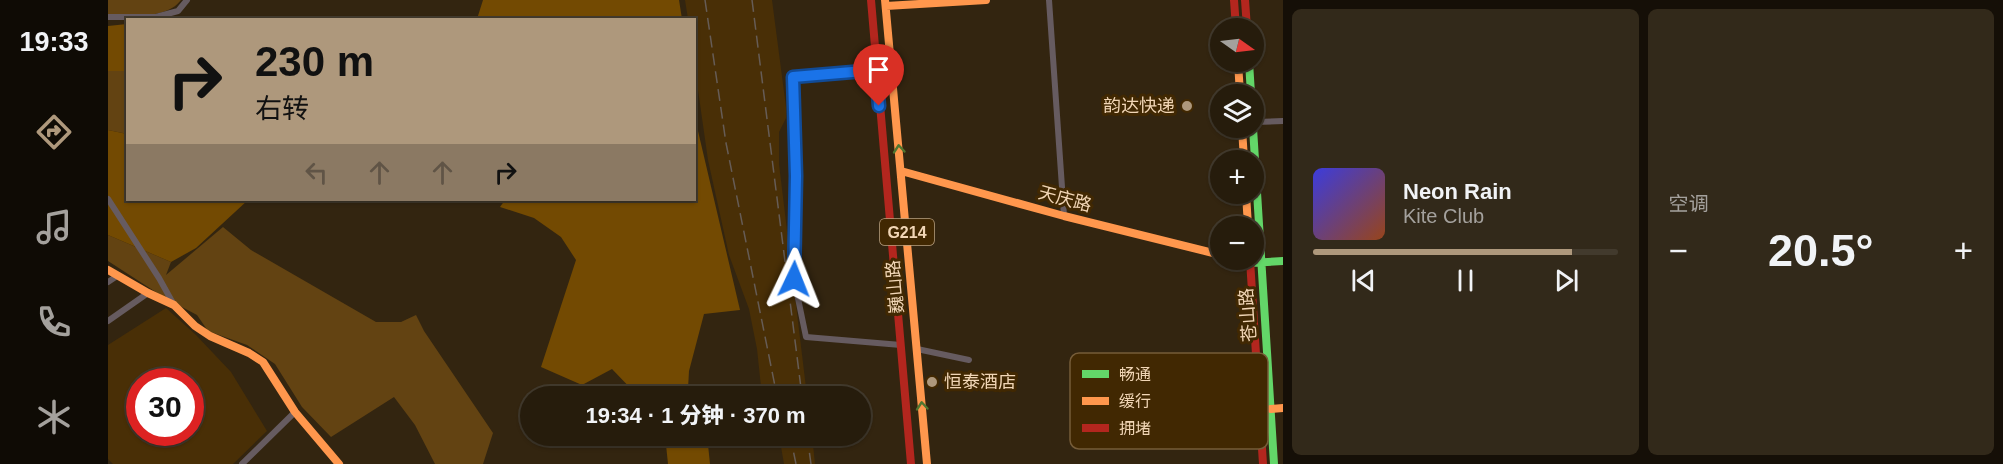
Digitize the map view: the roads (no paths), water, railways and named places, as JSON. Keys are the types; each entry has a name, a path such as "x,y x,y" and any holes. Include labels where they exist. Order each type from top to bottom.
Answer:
{"main road":[{"name":"巍山路","path":"871,0 911,464"},
{"path":"886,3 986,0"},
{"path":"1234,0 1235,18"},
{"path":"1245,0 1246,18"},
{"name":"巍山路","path":"886,3 927,464"},
{"name":"苍山路","path":"1254,138 1258,216"},
{"name":"天庆路","path":"901,171 1064,216 1210,252"},
{"path":"1264,262 1283,261"},
{"path":"108,270 174,305 195,326 210,336 249,353 263,362 295,412 339,464"},
{"name":"苍山路","path":"1251,270 1256,353"},
{"name":"苍山路","path":"1262,270 1267,353"},
{"path":"901,345 917,349"},
{"name":"苍山路","path":"1268,365 1274,464"},
{"path":"1271,409 1283,408"},
{"name":"苍山路","path":"1262,449 1263,464"}],"street":[{"path":"108,17 156,17 178,11 187,0"},
{"path":"1049,0 1064,216"},
{"path":"876,70 793,77 796,176 794,279 806,337 901,345"},
{"path":"1264,122 1283,121"},
{"path":"108,199 174,305"},
{"path":"108,282 117,276"},
{"path":"108,321 148,293"},
{"path":"917,349 969,360"},
{"path":"242,464 295,412"}],"railway":[{"path":"705,0 726,143 775,386"},
{"path":"752,0 801,386"},
{"path":"792,446 796,464"},
{"path":"809,446 811,464"}],"place":[{"name":"韵达快递","path":"1187,106"},
{"name":"恒泰酒店","path":"932,382"}]}
